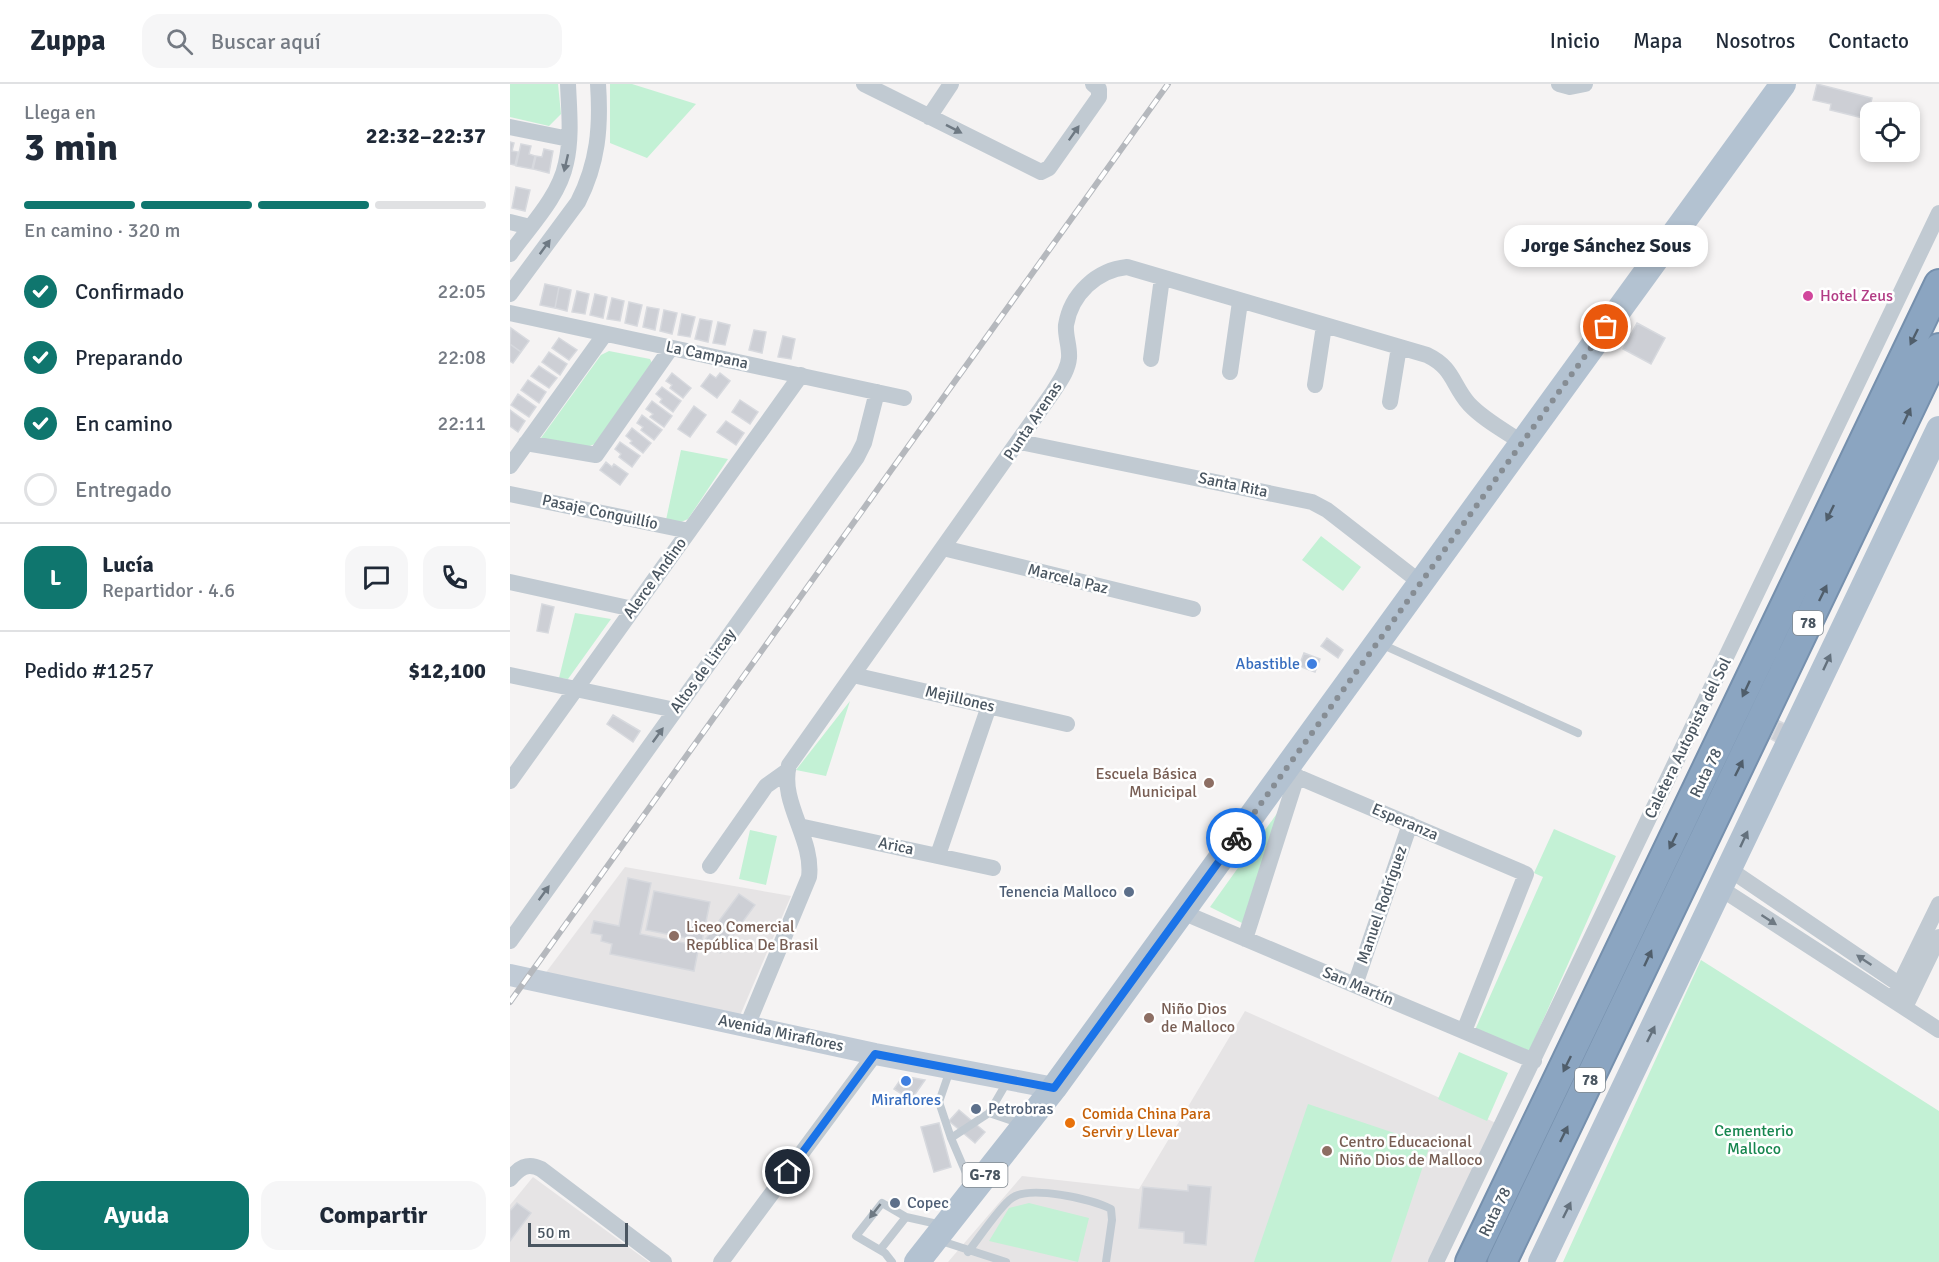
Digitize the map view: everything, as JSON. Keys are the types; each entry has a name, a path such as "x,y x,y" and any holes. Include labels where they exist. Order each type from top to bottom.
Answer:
{"highway":[{"name":"Ruta 78","path":"1470,1262 1939,284"},
{"name":"Ruta 78","path":"1502,1262 1939,348"}],"main road":[{"name":"G-78","path":"916,1262 1054,1088 1182,912 1291,774 1378,642 1783,84"},
{"path":"1541,1262 1939,429"},
{"name":"Avenida Miraflores","path":"510,975 875,1054 1054,1088"}],"street":[{"path":"510,254 562,178 570,139 568,84"},
{"path":"510,294 585,189 598,146 598,84"},
{"path":"864,84 1044,172 1083,120 1096,88"},
{"path":"929,117 951,84"},
{"path":"1559,84 1575,87 1585,84"},
{"path":"510,127 570,139"},
{"name":"Caletera Autopista del Sol","path":"1436,1262 1939,213"},
{"path":"510,222 530,227"},
{"name":"Punta Arenas","path":"710,866 766,786 787,771 792,759 1020,442 1064,375 1069,358 1066,325 1072,308 1091,280 1112,269 1127,267 1438,360 1451,372 1468,403 1484,417 1524,442"},
{"path":"1151,359 1162,278"},
{"path":"1230,372 1240,302"},
{"name":"La Campana","path":"510,313 904,398"},
{"path":"1315,385 1324,326"},
{"path":"510,466 605,334"},
{"path":"1390,402 1399,347"},
{"path":"526,443 596,455 671,348"},
{"name":"Alerce Andino","path":"512,776 801,375"},
{"name":"Altos de Lircay","path":"510,941 860,452 877,392"},
{"name":"Santa Rita","path":"1020,442 1312,502 1327,510 1421,584"},
{"name":"Pasaje Conguillío","path":"510,494 689,531"},
{"name":"Marcela Paz","path":"943,548 1193,609"},
{"path":"510,582 633,609"},
{"path":"510,675 675,710"},
{"name":"Mejillones","path":"853,675 1067,723"},
{"path":"938,855 989,706"},
{"path":"747,1026 809,877 808,859 787,784 787,771"},
{"path":"1245,939 1291,774"},
{"name":"Esperanza","path":"1291,774 1526,874 1464,1031"},
{"name":"Manuel Rodríguez","path":"1355,985 1410,824"},
{"name":"Arica","path":"799,825 993,868"},
{"path":"1725,878 1903,996 1939,1030"},
{"path":"1903,996 1939,904"},
{"name":"San Martín","path":"1182,912 1534,1061"},
{"path":"1903,996 1939,937"},
{"path":"721,1262 875,1054"},
{"path":"510,1179 518,1170 527,1165 541,1169 664,1262"}],"lane":[{"path":"1378,642 1578,733"},
{"path":"950,1068 939,1102 951,1138 974,1190"},
{"path":"951,1138 989,1113 1008,1080"},
{"path":"989,1113 1025,1125"},
{"path":"968,1252 1012,1198 1029,1191 1100,1203 1111,1209 1106,1262"},
{"path":"892,1262 880,1250 856,1236 882,1203 940,1232 968,1252 1006,1262"},
{"path":"880,1250 906,1217"}],"shaded area":[{"name":"Liceo Comercial República De Brasil","path":"625,867 791,896 739,1018 544,975"},
{"name":"Centro Educacional Niño Dios de Malloco","path":"1245,1011 1505,1127 1438,1262 948,1262 1022,1176 1139,1189"},
{"path":"533,1177 649,1262 510,1262 510,1205"}],"green space":[{"path":"510,84 558,84 561,114 549,126 510,117"},
{"path":"610,84 632,84 696,104 647,158 610,143"},
{"path":"609,351 650,359 654,367 602,441 585,448 541,438 601,355"},
{"path":"681,450 728,459 688,519 679,523 666,520"},
{"path":"1321,536 1361,567 1343,591 1302,560"},
{"path":"575,613 611,619 568,679 559,678"},
{"path":"850,701 826,776 796,770"},
{"path":"1283,805 1244,924 1210,907"},
{"path":"1554,829 1616,856 1528,1054 1475,1030 1543,877 1534,873"},
{"path":"750,830 777,836 766,885 739,879"},
{"name":"Cementerio Malloco","path":"1701,960 1939,1111 1939,1262 1563,1262"},
{"path":"1459,1052 1508,1073 1487,1121 1438,1099"},
{"path":"1308,1104 1430,1145 1391,1262 1254,1262"},
{"path":"1029,1203 1089,1218 1078,1262 989,1241 1009,1208"}],"building":[{"path":"1817,84 1872,98 1871,102 1860,102 1860,117 1830,110 1831,104 1813,100"},
{"path":"510,142 514,143 512,151 518,152 515,165 510,164"},
{"path":"521,144 531,146 529,154 535,156 532,169 516,166"},
{"path":"544,149 553,151 549,173 533,169 536,156 542,157"},
{"path":"516,187 530,190 525,211 512,208"},
{"path":"545,284 559,287 555,308 540,305"},
{"path":"559,287 571,290 567,311 555,308"},
{"path":"577,291 589,294 585,314 572,312"},
{"path":"595,294 607,297 603,318 590,315"},
{"path":"612,298 624,301 620,321 607,319"},
{"path":"629,302 642,305 637,326 625,323"},
{"path":"647,307 659,309 655,330 643,327"},
{"path":"664,310 677,313 672,334 660,331"},
{"path":"682,314 695,317 690,337 678,335"},
{"path":"700,319 712,321 708,342 695,339"},
{"path":"718,322 730,325 725,345 713,343"},
{"path":"1637,323 1665,338 1651,364 1623,349"},
{"path":"511,328 529,341 521,352 510,344"},
{"path":"754,330 766,332 762,353 749,350"},
{"path":"783,336 795,339 791,359 778,357"},
{"path":"559,338 577,350 569,360 552,348"},
{"path":"510,344 521,352 513,363 510,361"},
{"path":"549,352 567,364 560,375 542,362"},
{"path":"539,366 557,378 549,388 531,376"},
{"path":"672,373 691,388 683,398 670,388 672,385 666,381"},
{"path":"720,373 730,381 717,398 701,386 710,374 716,378"},
{"path":"528,380 546,392 539,403 521,390"},
{"path":"662,387 681,401 673,412 660,402 662,399 656,394"},
{"path":"518,394 536,407 529,417 511,405"},
{"path":"740,400 758,412 750,424 732,412"},
{"path":"652,401 672,416 664,427 650,417 653,414 646,409"},
{"path":"694,406 706,415 690,437 678,429"},
{"path":"510,410 525,421 518,432 510,426"},
{"path":"642,415 662,430 654,440 641,430 643,427 637,423"},
{"path":"726,421 744,433 736,445 717,432"},
{"path":"632,428 651,443 643,453 630,443 632,441 626,436"},
{"path":"620,442 640,456 632,467 619,457 621,454 615,449"},
{"path":"606,462 612,467 614,464 628,474 620,485 600,470"},
{"path":"542,604 554,607 548,633 537,631"},
{"path":"1327,638 1343,650 1338,658 1321,646"},
{"path":"1304,653 1320,659 1315,672 1299,666"},
{"path":"613,715 640,731 633,742 607,724"},
{"path":"1779,721 1787,725 1778,743 1771,739"},
{"path":"628,878 651,883 640,934 699,946 694,971 610,954 612,944 601,941 602,935 591,933 594,921 619,926"},
{"path":"654,891 710,902 702,941 646,930"},
{"path":"739,894 755,905 720,953 704,941"},
{"path":"903,1076 925,1080 911,1100 894,1089"},
{"path":"959,1110 985,1132 975,1143 949,1121"},
{"path":"939,1123 951,1167 934,1172 921,1127"},
{"path":"1188,1185 1211,1187 1206,1245 1184,1243 1184,1232 1139,1228 1143,1187 1188,1191"},
{"path":"517,1203 531,1213 510,1241 510,1211"}],"railway":[{"path":"510,1002 1168,84"}],"way so far":[{"path":"1236,838 1606,327"}],"place":[{"name":"Hotel Zeus","path":"1808,296"},
{"name":"Jorge Sánchez Sous","path":"1606,327"},
{"name":"Abastible","path":"1312,664"},
{"name":"Escuela Básica Municipal","path":"1209,783"},
{"name":"Tenencia Malloco","path":"1129,892"},
{"name":"Liceo Comercial República De Brasil","path":"674,936"},
{"name":"Niño Dios de Malloco","path":"1149,1018"},
{"name":"Miraflores","path":"906,1081"},
{"name":"Petrobras","path":"976,1109"},
{"name":"Comida China Para Servir y Llevar","path":"1070,1123"},
{"name":"Centro Educacional Niño Dios de Malloco","path":"1327,1151"},
{"name":"Copec","path":"895,1203"}],"route":[{"path":"788,1172 875,1054 1054,1088 1236,838"}]}
